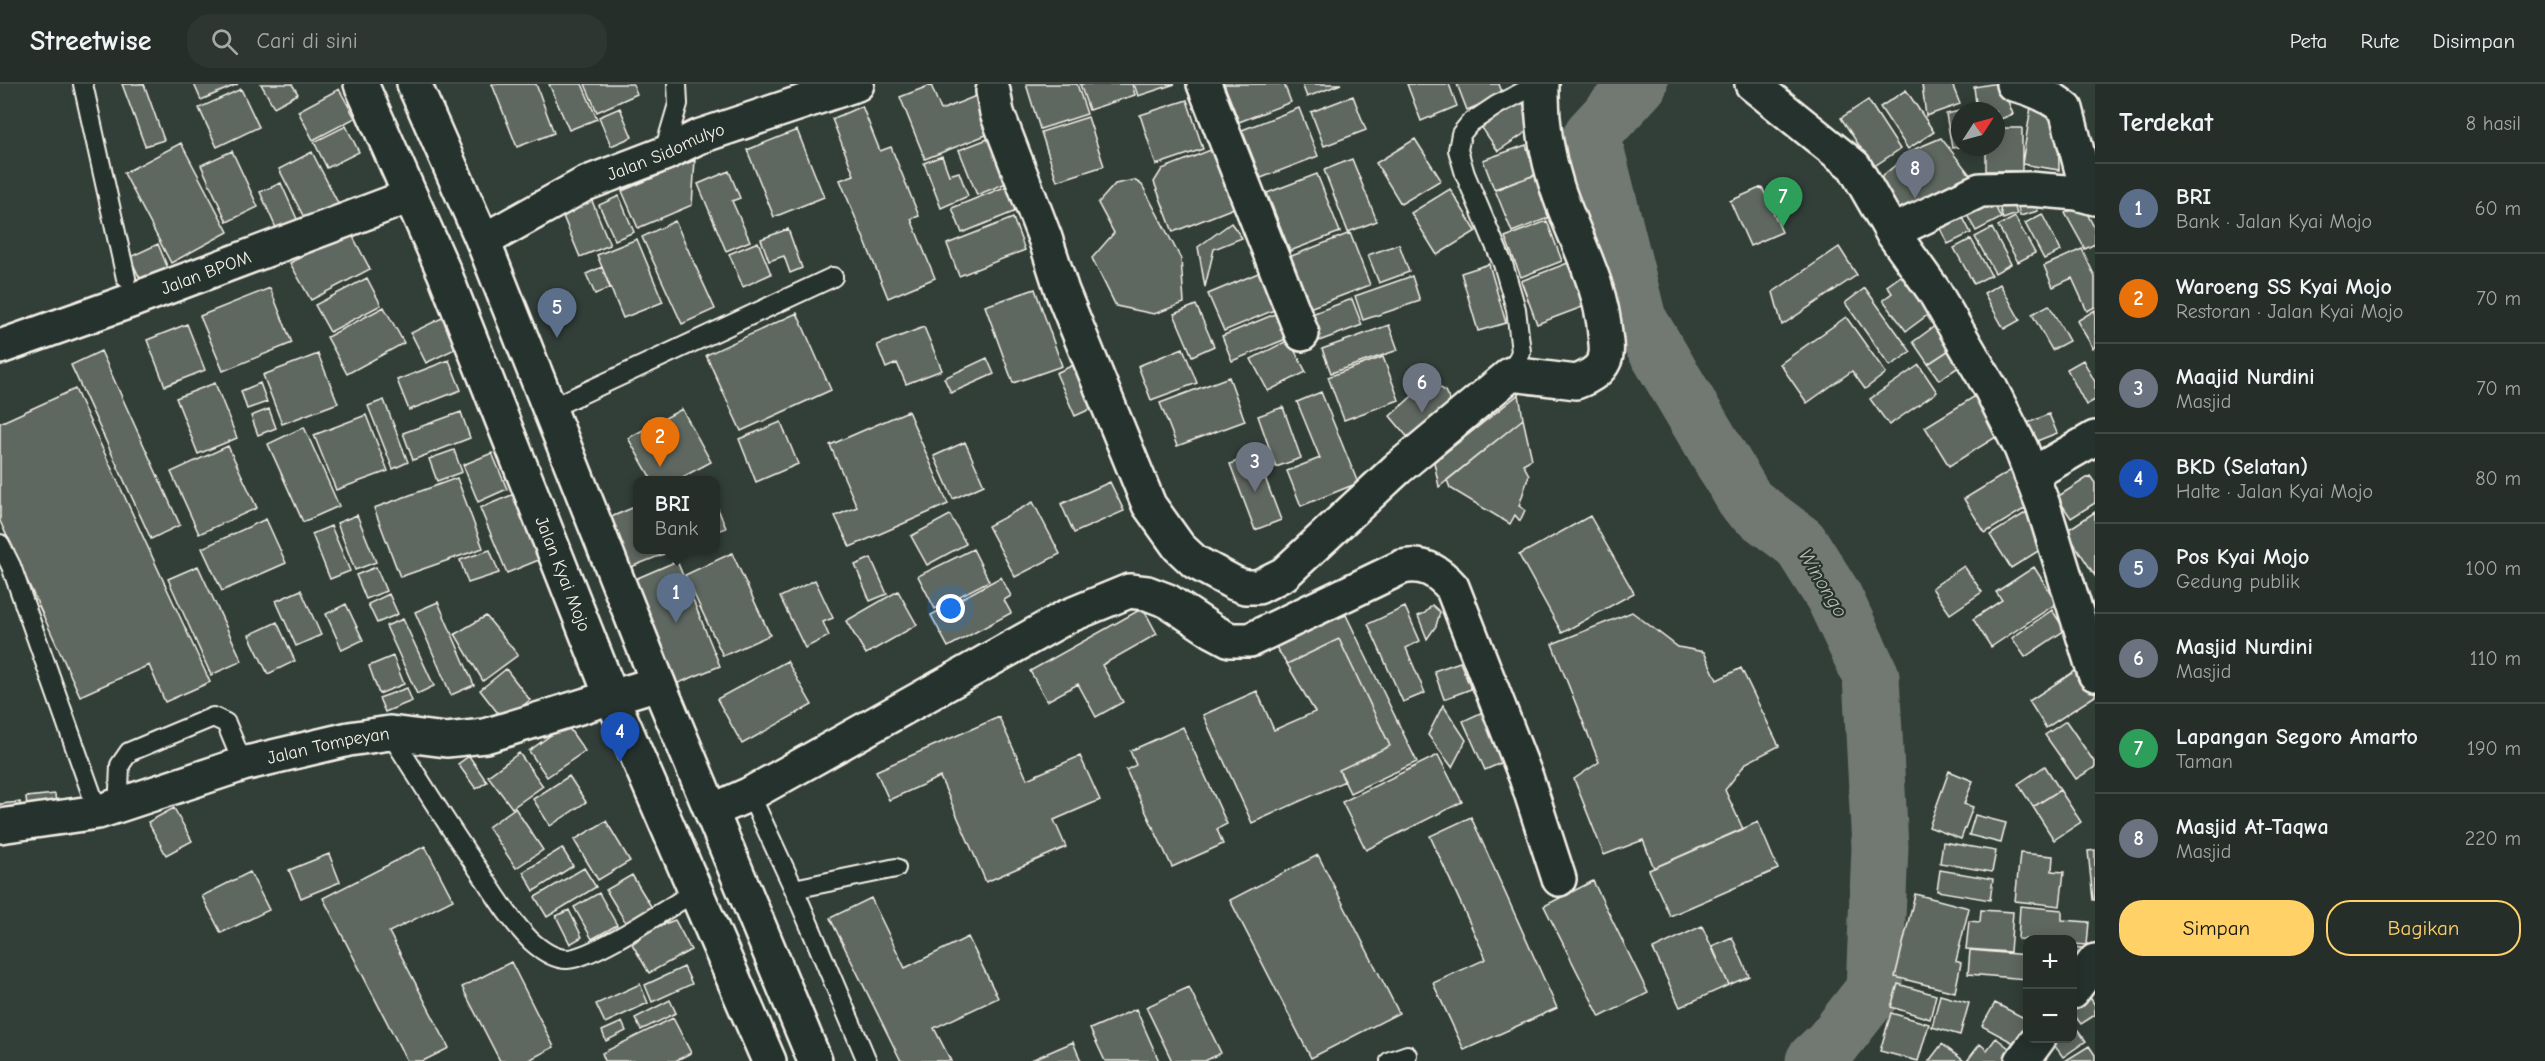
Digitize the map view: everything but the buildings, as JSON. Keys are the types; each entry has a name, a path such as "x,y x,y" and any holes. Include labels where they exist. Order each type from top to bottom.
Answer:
{"street":[{"name":"Jalan Kyai Mojo","path":"361,84 444,272 612,698 769,1061"},
{"path":"414,84 483,241 658,683 815,1061"},
{"name":"Jalan Sidomulyo","path":"483,241 585,184 666,153 698,137 857,84"},
{"path":"1204,84 1302,334"},
{"path":"995,86 997,112 1045,238 1062,291 1149,505 1179,548 1195,562 1245,587 1258,587 1284,574 1397,469 1511,374 1576,382 1595,372 1603,364 1607,354 1604,319 1598,291 1590,266 1557,189 1541,114 1540,84"},
{"path":"1752,84 1854,166 1892,232 1934,291 1991,388 2015,433 2043,505 2095,674"},
{"path":"1892,232 1980,190 2030,189 2092,196 2066,109 2056,100 2028,87 2013,84"},
{"name":"Jalan BPOM","path":"0,347 133,300 410,196"},
{"path":"2031,475 2095,438"},
{"path":"712,811 750,794 1066,617 1129,591 1147,593 1168,601 1213,632 1230,640 1250,640 1402,567 1413,565 1440,573 1452,587 1526,777 1559,879"},
{"name":"Jalan Tompeyan","path":"0,826 110,807 243,764 349,739 390,733 465,740 522,726 658,683"},
{"path":"2075,989 2095,961"}],"lane":[{"path":"83,84 126,278"},
{"path":"666,153 665,148 678,104 677,84"},
{"path":"1511,374 1521,352 1516,309 1503,264 1465,174 1458,150 1461,134 1470,123 1497,105 1540,84"},
{"path":"549,409 833,277"},
{"path":"0,544 5,568 110,807"},
{"path":"110,807 119,789 120,765 129,752 213,717 226,723 243,764"},
{"path":"390,733 453,833 512,920 547,953 559,958 570,959 597,949 696,891"},
{"path":"750,794 794,889 867,1061"},
{"path":"794,889 896,868"}],"waterway":[{"name":"Winongo","path":"1639,84 1592,135 1638,319 1747,503 1800,543 1834,597 1871,676 1880,847 1874,990 1831,1045 1814,1061"}],"place":[{"name":"Masjid At-Taqwa","path":"1915,199"},
{"name":"Lapangan Segoro Amarto","path":"1783,227"},
{"name":"Pos Kyai Mojo","path":"557,338"},
{"name":"Masjid Nurdini","path":"1422,413"},
{"name":"Waroeng SS Kyai Mojo","path":"660,467"},
{"name":"Maajid Nurdini","path":"1255,492"},
{"name":"BRI","path":"676,623"},
{"name":"BKD (Selatan)","path":"620,762"}]}
